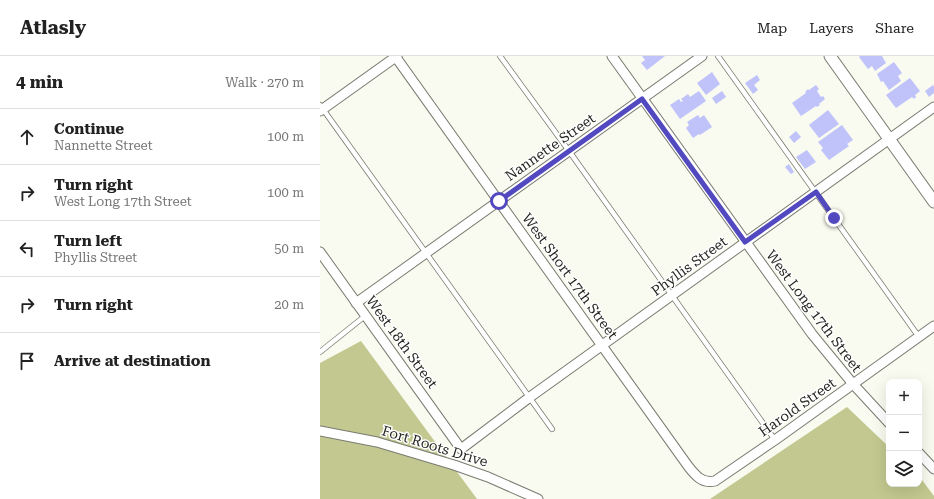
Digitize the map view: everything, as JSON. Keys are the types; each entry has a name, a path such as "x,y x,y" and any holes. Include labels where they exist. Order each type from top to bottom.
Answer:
{"street":[{"path":"321,108 396,56"},
{"name":"West Short 17th Street","path":"396,56 695,475 706,482 715,481"},
{"name":"West Long 17th Street","path":"612,56 812,334 853,384 886,419"},
{"name":"Nannette Street","path":"356,303 702,56"},
{"path":"830,56 934,202"},
{"name":"Phyllis Street","path":"460,449 602,345 934,107"},
{"name":"West 18th Street","path":"320,252 460,449"},
{"name":"Harold Street","path":"715,481 934,326"},
{"name":"Fort Roots Drive","path":"320,431 377,442 454,465 488,477 538,499"},
{"path":"922,456 934,470"}],"lane":[{"path":"500,56 774,440"},
{"path":"718,56 919,337"},
{"path":"321,108 552,428"},
{"path":"320,352 366,316"}],"green space":[{"path":"361,341 477,499 320,499 320,363"},
{"path":"847,407 886,444 886,487 922,487 922,480 934,496 934,499 710,499"}],"building":[{"path":"642,56 665,56 647,70 641,63 645,60"},
{"path":"882,56 886,63 875,71 872,66 868,69 859,57"},
{"path":"894,62 902,73 898,76 901,81 889,90 883,81 881,82 877,74"},
{"path":"712,72 720,84 706,95 697,83"},
{"path":"757,75 760,80 754,85 758,90 753,94 745,83"},
{"path":"910,78 920,91 915,95 916,97 914,99 912,97 896,108 886,95"},
{"path":"816,85 819,89 817,91 821,97 823,96 825,99 819,104 820,105 801,116 792,103 806,93 805,92 808,89 809,90"},
{"path":"933,85 934,93 929,97 925,91"},
{"path":"699,91 706,101 680,119 670,105 679,99 681,102 683,101 681,99 688,94 690,97"},
{"path":"722,91 726,97 716,104 712,98"},
{"path":"828,110 839,124 819,138 809,125"},
{"path":"698,115 700,118 704,115 712,127 693,138 686,128 689,125 687,122"},
{"path":"842,125 853,140 847,144 849,146 829,160 821,150 823,148 818,142"},
{"path":"796,131 801,137 794,143 789,137"},
{"path":"807,150 816,162 805,169 796,157"},
{"path":"789,164 794,172 791,174 785,167"}],"route":[{"path":"499,201 642,99 745,242 816,192 834,218"}]}
